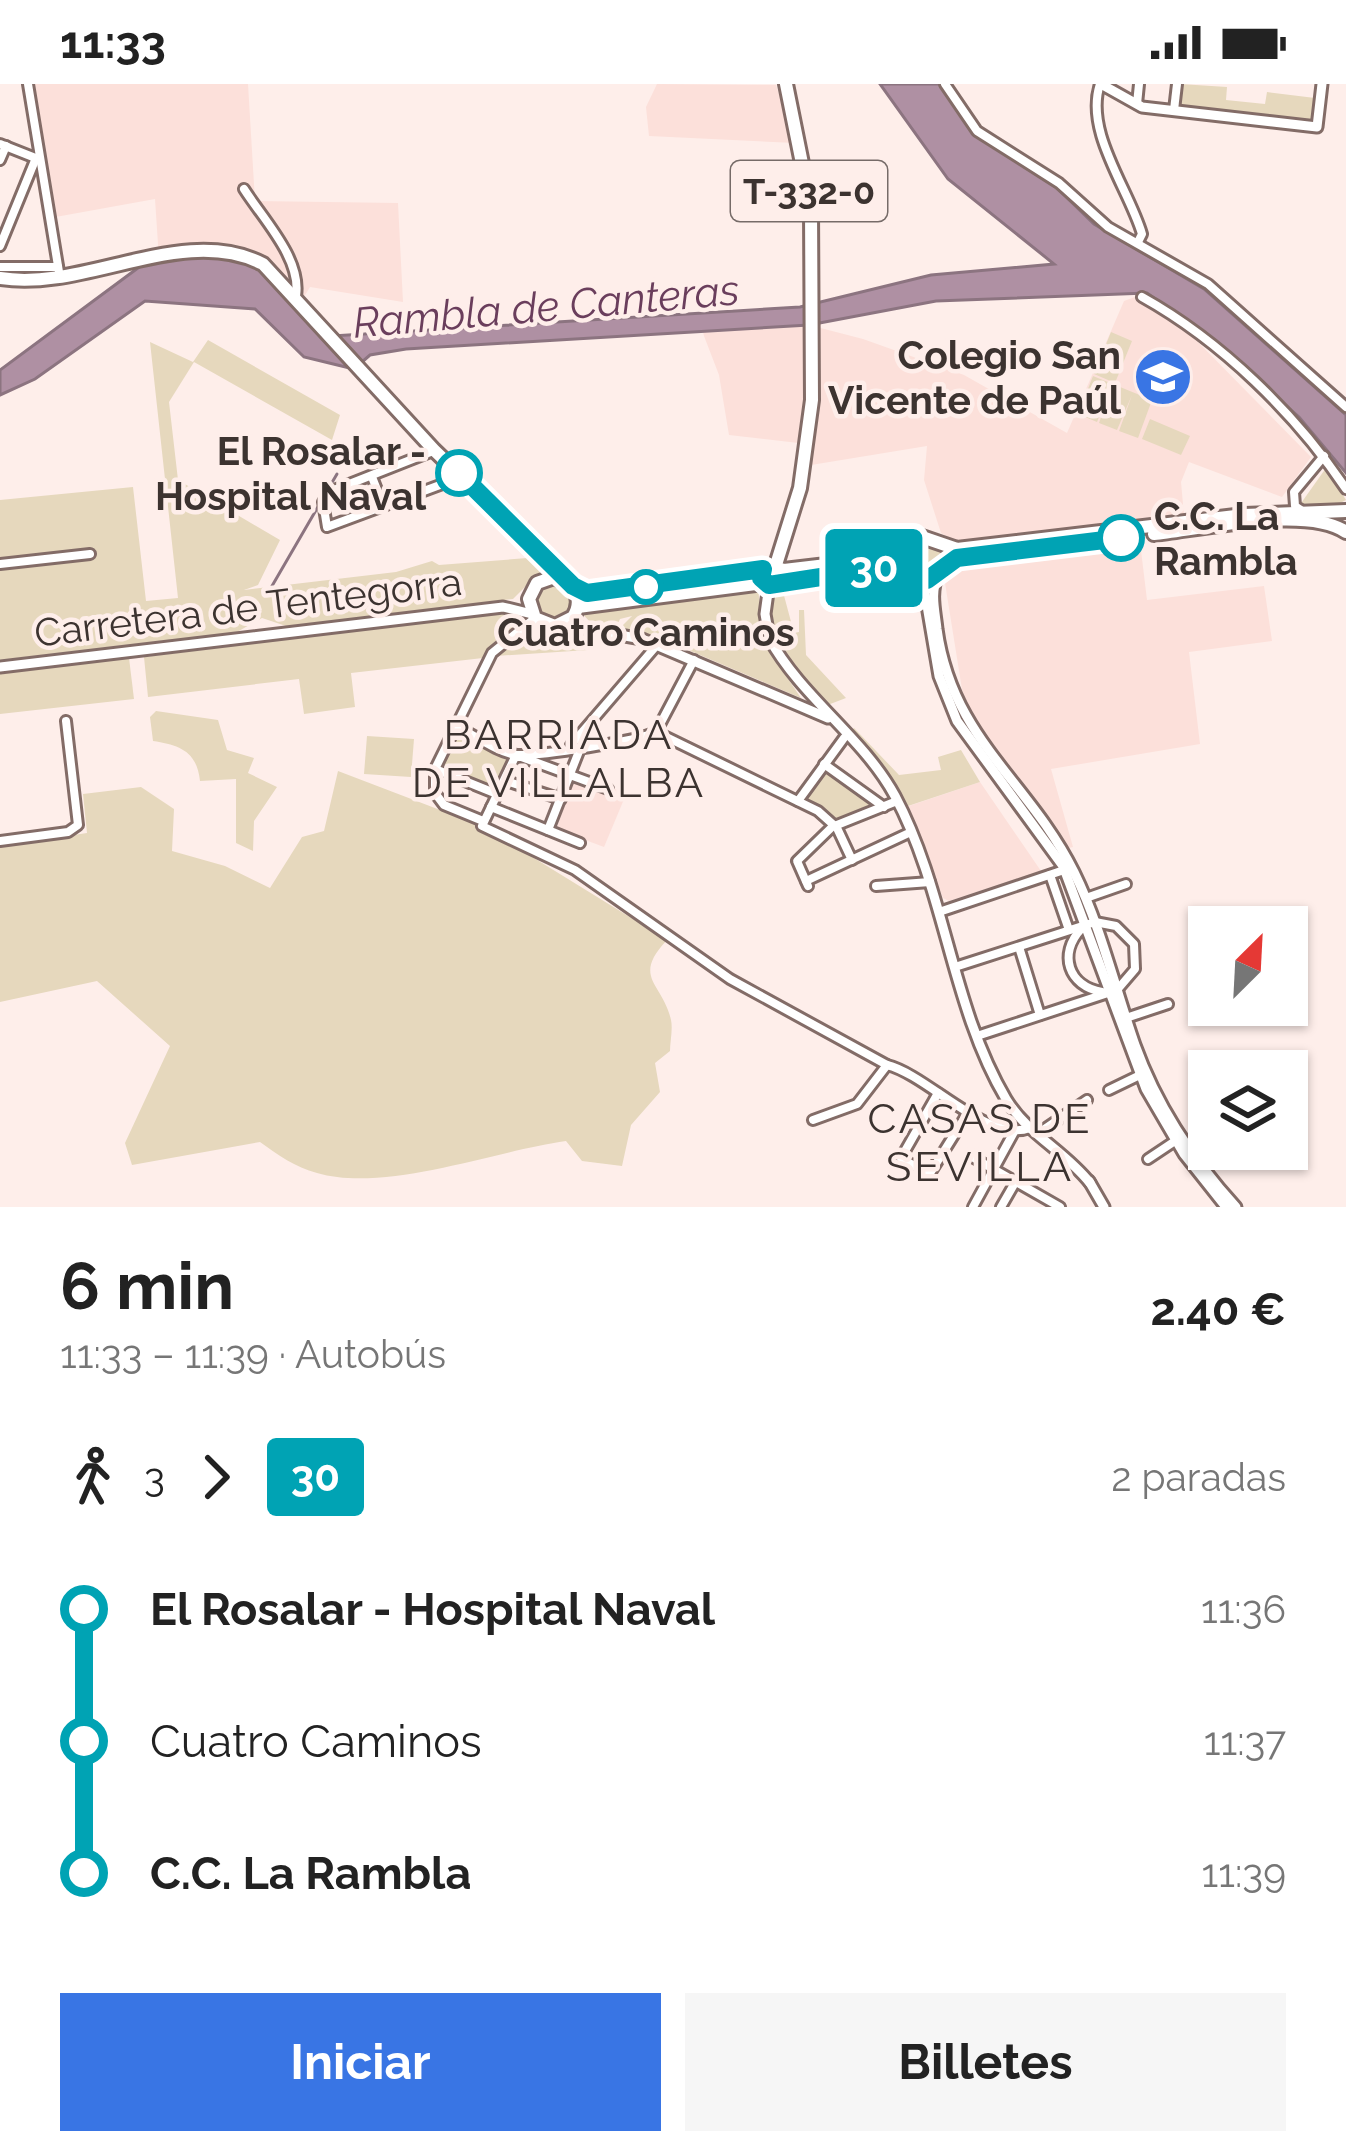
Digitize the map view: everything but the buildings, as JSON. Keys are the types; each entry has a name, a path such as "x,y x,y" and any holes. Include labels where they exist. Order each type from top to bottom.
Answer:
{"main road":[{"name":"T-332-0","path":"770,577 808,444 811,208 786,84"},
{"path":"1100,84 1137,106 1317,127 1322,84"},
{"path":"5,282 188,254 232,253 270,268 434,450 539,549 573,586 578,608 605,629"},
{"path":"562,625 578,608 886,558 922,537 960,549 1346,511"},
{"path":"542,580 558,578 590,593 887,566 913,576 941,572 958,558 1244,524 1325,522 1346,532"},
{"path":"939,542 946,554 932,590 939,639 958,705 983,748 1059,846 1086,898 1091,924"},
{"path":"907,545 903,560 924,588 938,676 958,725 1064,868 1091,924 1133,1051 1180,1136 1236,1207"},
{"path":"539,549 548,563 531,592 533,616 544,625 605,629 657,645 801,699 847,738"},
{"path":"770,577 769,638 801,699"},
{"name":"Carretera de Tentegorra","path":"0,667 503,607 531,592"},
{"name":"Carretera de Tentegorra","path":"503,607 533,616"},
{"path":"769,638 898,801 930,882 982,1050 1020,1118 1069,1157 1090,1184"},
{"path":"1114,991 1126,1018 1139,1076 1175,1141 1225,1207"},
{"path":"982,1050 1030,1128 1060,1144"},
{"path":"1012,1100 1060,1144 1104,1207"},
{"path":"1014,1132 1020,1118"}],"street":[{"path":"0,267 56,275 28,84"},
{"path":"945,84 977,131 1059,183 1108,227 1208,284 1346,407"},
{"path":"1100,84 1098,120 1137,217 1142,234 1138,242"},
{"path":"1137,106 1139,84"},
{"path":"1174,110 1177,84"},
{"path":"0,160 3,145 38,159"},
{"path":"0,247 38,159"},
{"path":"244,189 287,255 298,280 296,296"},
{"path":"1142,297 1196,333 1292,418 1346,489"},
{"path":"434,450 329,492 323,502 327,527 448,482 455,470"},
{"path":"1305,513 1295,506 1294,492 1324,456"},
{"path":"371,477 383,506"},
{"path":"0,564 89,554"},
{"path":"533,616 492,653 435,769 435,793 444,805 590,881 730,979 887,1065 908,1070 969,1112 1014,1132 1030,1128"},
{"path":"569,746 657,645"},
{"path":"656,732 694,661"},
{"path":"0,841 68,832 78,825 66,721"},
{"path":"548,830 590,723"},
{"path":"456,726 516,755 608,789"},
{"path":"516,755 569,746 607,748 627,736 656,732 798,801 837,827 852,860"},
{"path":"798,801 847,738"},
{"path":"482,823 516,755"},
{"path":"824,764 884,807"},
{"path":"435,769 497,794"},
{"path":"506,781 561,800"},
{"path":"898,801 837,827 797,861 807,884 911,832"},
{"path":"491,807 580,843"},
{"path":"939,912 1064,868"},
{"path":"1050,875 1069,930"},
{"path":"876,886 930,882"},
{"path":"1086,898 1126,884"},
{"path":"1091,924 1072,939 1069,966 1085,988 1114,991"},
{"path":"955,967 1091,924 1116,926 1134,944 1135,969 1114,991 977,1036"},
{"path":"1019,947 1040,1015"},
{"path":"1126,1018 1168,1004"},
{"path":"813,1120 857,1104 887,1065"},
{"path":"1109,1090 1139,1076"},
{"path":"938,1094 901,1158 929,1175 969,1112"},
{"path":"1042,1130 1087,1100"},
{"path":"973,1207 1014,1132"},
{"path":"1148,1159 1175,1141"},
{"path":"974,1158 1060,1207"},
{"path":"1001,1207 1016,1181"}],"shaded area":[{"path":"28,84 248,84 255,201 398,203 403,302 310,287 301,302 159,259 155,199 50,218"},
{"path":"657,84 776,85 795,143 649,136 646,107"},
{"path":"880,84 945,84 977,131 1003,153 1057,188 1094,224 1204,289 1346,415 1346,473 1299,417 1206,335 1147,293 936,301 809,325 406,349 370,355 354,369 304,357 255,309 145,301 35,379 0,395 0,370 146,262 185,254 254,259 332,336 800,307 931,275 1054,264 948,179"},
{"path":"1180,84 1227,87 1226,100 1265,104 1267,92 1315,98 1312,120 1178,105"},
{"path":"1135,297 1194,338 1311,457 1282,497 1189,462 1181,482 1184,515 956,542 941,533 924,480 927,446 805,466 807,444 729,435 719,375 703,332 809,325 863,339 964,375 1067,433 1124,301"},
{"path":"1111,332 1132,341 1115,383 1094,374"},
{"path":"208,340 340,415 332,440 194,362 169,402 178,480 280,540 258,585 244,590 396,572 432,561 439,565 540,557 540,572 513,599 286,626 262,618 237,632 0,660 0,500 133,487 146,601 178,598 150,342 193,362"},
{"path":"1093,376 1152,400 1138,438 1119,431 1132,395 1117,430 1099,423 1110,391 1097,422 1078,414"},
{"path":"1150,419 1190,436 1181,455 1142,439"},
{"path":"1326,468 1346,500 1332,507 1299,506"},
{"path":"1245,523 959,558 937,577 903,569 831,573 890,557 914,539 946,547"},
{"path":"1140,542 1147,600 1264,586 1272,641 1189,652 1200,744 1051,769 1073,847 1069,848 984,737 964,702 945,583 961,564"},
{"path":"550,577 582,592 667,584 659,604 758,590 766,646 801,698 667,641 616,632 632,616 620,619 614,632 590,622 578,609 573,617 541,623 529,596"},
{"path":"782,588 794,633 799,632 799,610 804,610 806,655 846,698 825,706 780,650 770,619"},
{"path":"505,613 528,618 483,658 351,673 355,707 304,714 299,679 148,697 144,657"},
{"path":"533,624 546,631 595,633 588,650 495,656"},
{"path":"129,658 134,699 0,714 0,674"},
{"path":"156,711 218,720 227,750 254,758 248,773 277,787 254,821 253,851 236,843 236,779 200,781 191,756 153,741 150,717"},
{"path":"854,728 899,775 941,770 938,757 961,750 980,782 905,807 886,774 850,733"},
{"path":"458,732 511,756 503,778 492,787 441,766"},
{"path":"367,736 414,739 411,777 364,774"},
{"path":"824,764 882,803 841,822 800,798"},
{"path":"338,771 482,826 667,940 650,972 671,1020 670,1051 655,1063 660,1092 631,1125 622,1166 582,1161 566,1141 374,1178 317,1173 260,1142 132,1165 125,1143 170,1046 97,981 0,1002 0,846 87,833 83,794 141,787 174,809 172,851 225,866 270,888 302,837 324,831"},
{"path":"574,779 627,792 604,847 556,829"},
{"path":"980,782 1041,871 949,901 943,898 906,807"}],"waterway":[{"path":"327,491 337,474"},
{"path":"272,586 319,505"}],"bus line":[{"name":"30","path":"459,473 573,586 587,593 763,569 761,578 769,585 892,566 927,580 957,558 1121,538"}],"place":[{"name":"Colegio San Vicente de Paúl","path":"1163,377"},
{"name":"El Rosalar - Hospital Naval","path":"459,473"},
{"name":"C.C. La Rambla","path":"1121,538"},
{"name":"Cuatro Caminos","path":"646,587"}],"district":[{"name":"BARRIADA DE VILLALBA","path":"559,758"},
{"name":"CASAS DE SEVILLA","path":"980,1142"}],"water label":[{"name":"Rambla de Canteras","path":"546,306"}]}
